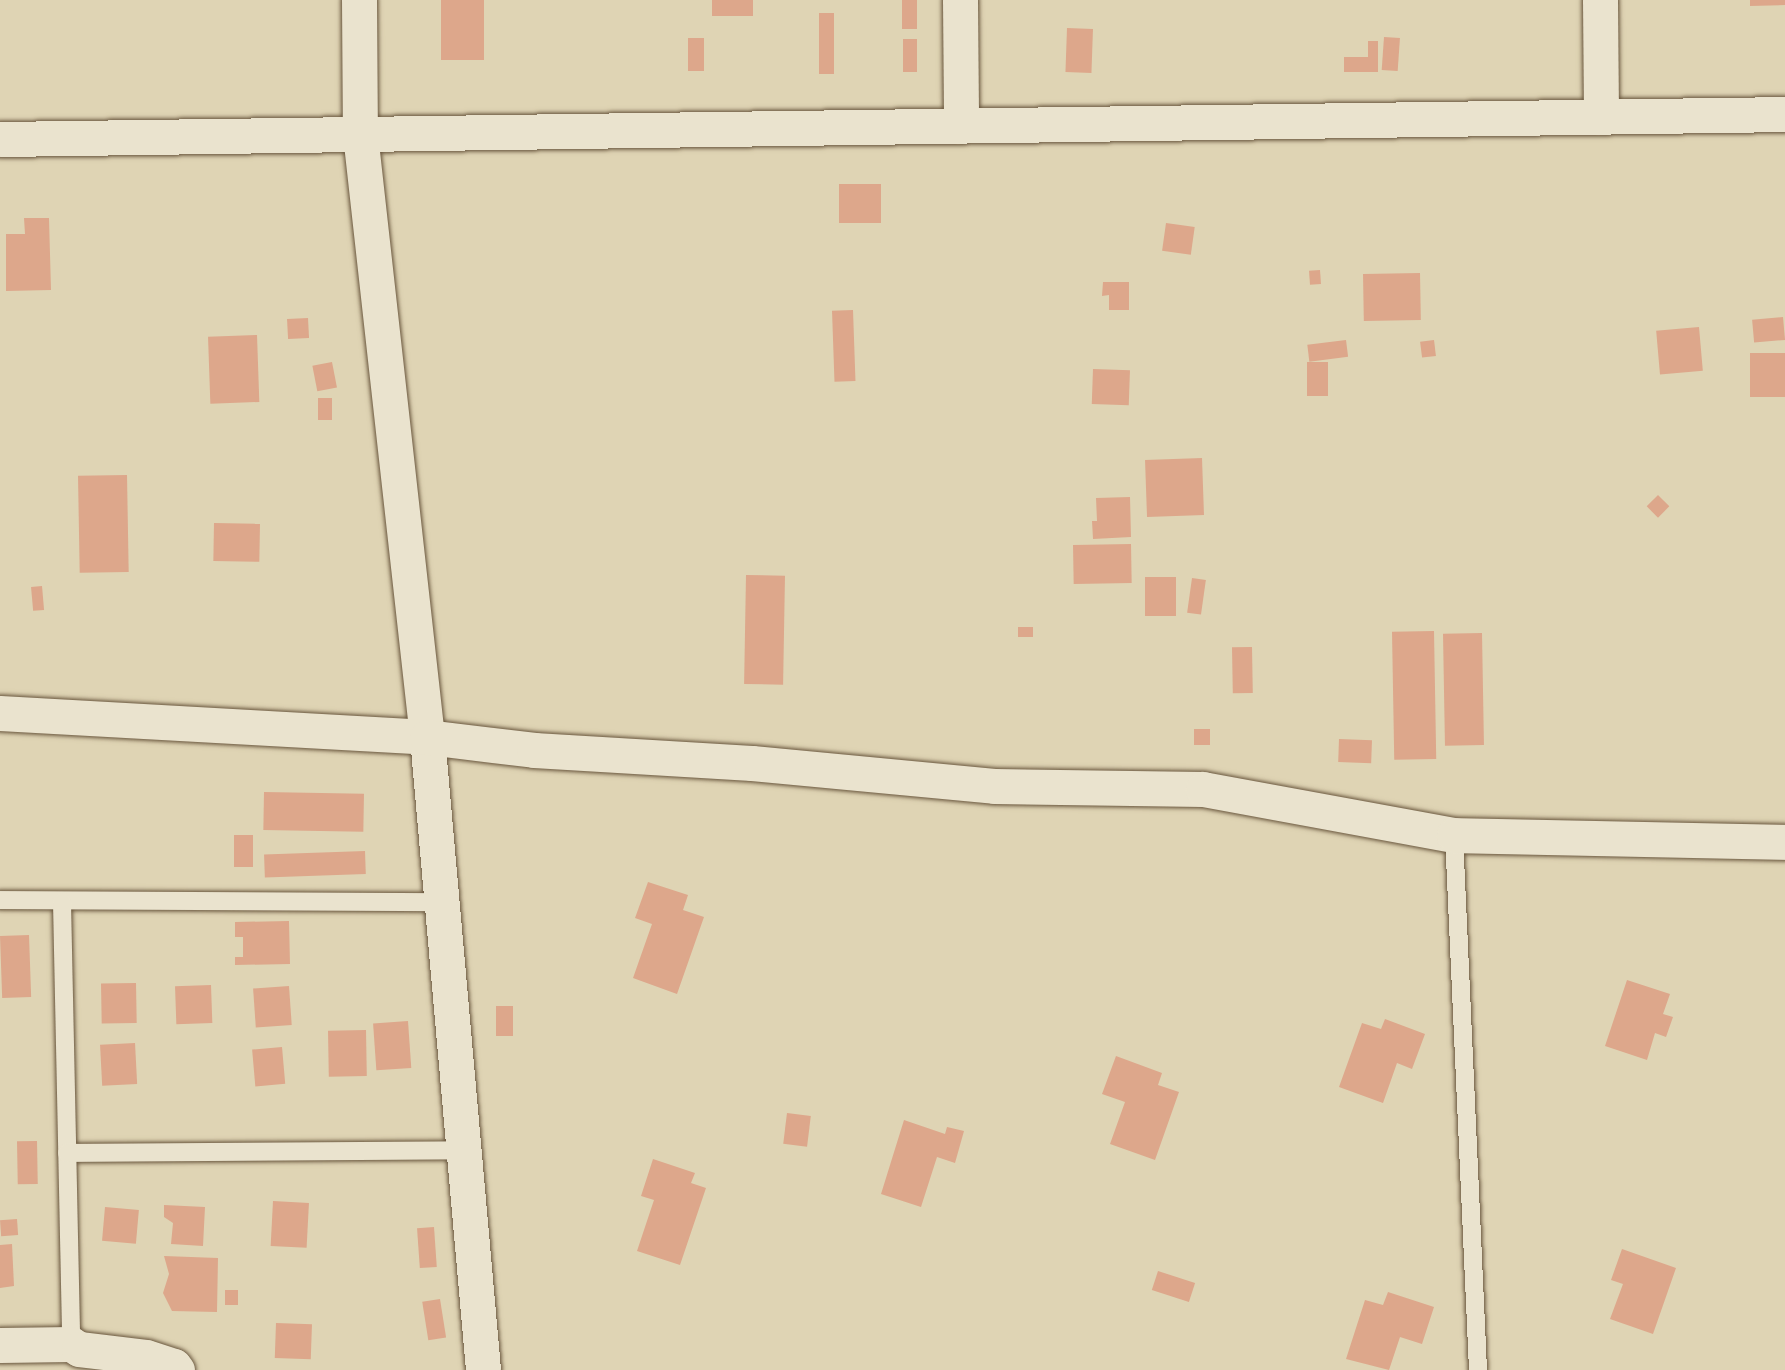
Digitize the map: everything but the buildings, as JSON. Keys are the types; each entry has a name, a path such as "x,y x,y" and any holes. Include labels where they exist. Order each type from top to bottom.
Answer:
{"street":[{"path":"359,0 360,134 427,737 483,1370"},
{"path":"960,0 961,126"},
{"path":"1600,0 1601,117"},
{"path":"0,139 1785,114"},
{"path":"0,713 427,737 534,750 752,763 994,786 1203,789 1454,835 1785,842"},
{"path":"0,1345 71,1344 79,1349 146,1357 174,1366 177,1370"}],"lane":[{"path":"1454,835 1478,1370"},
{"path":"0,900 441,902"},
{"path":"62,902 71,1344"},
{"path":"67,1153 463,1150"}]}
